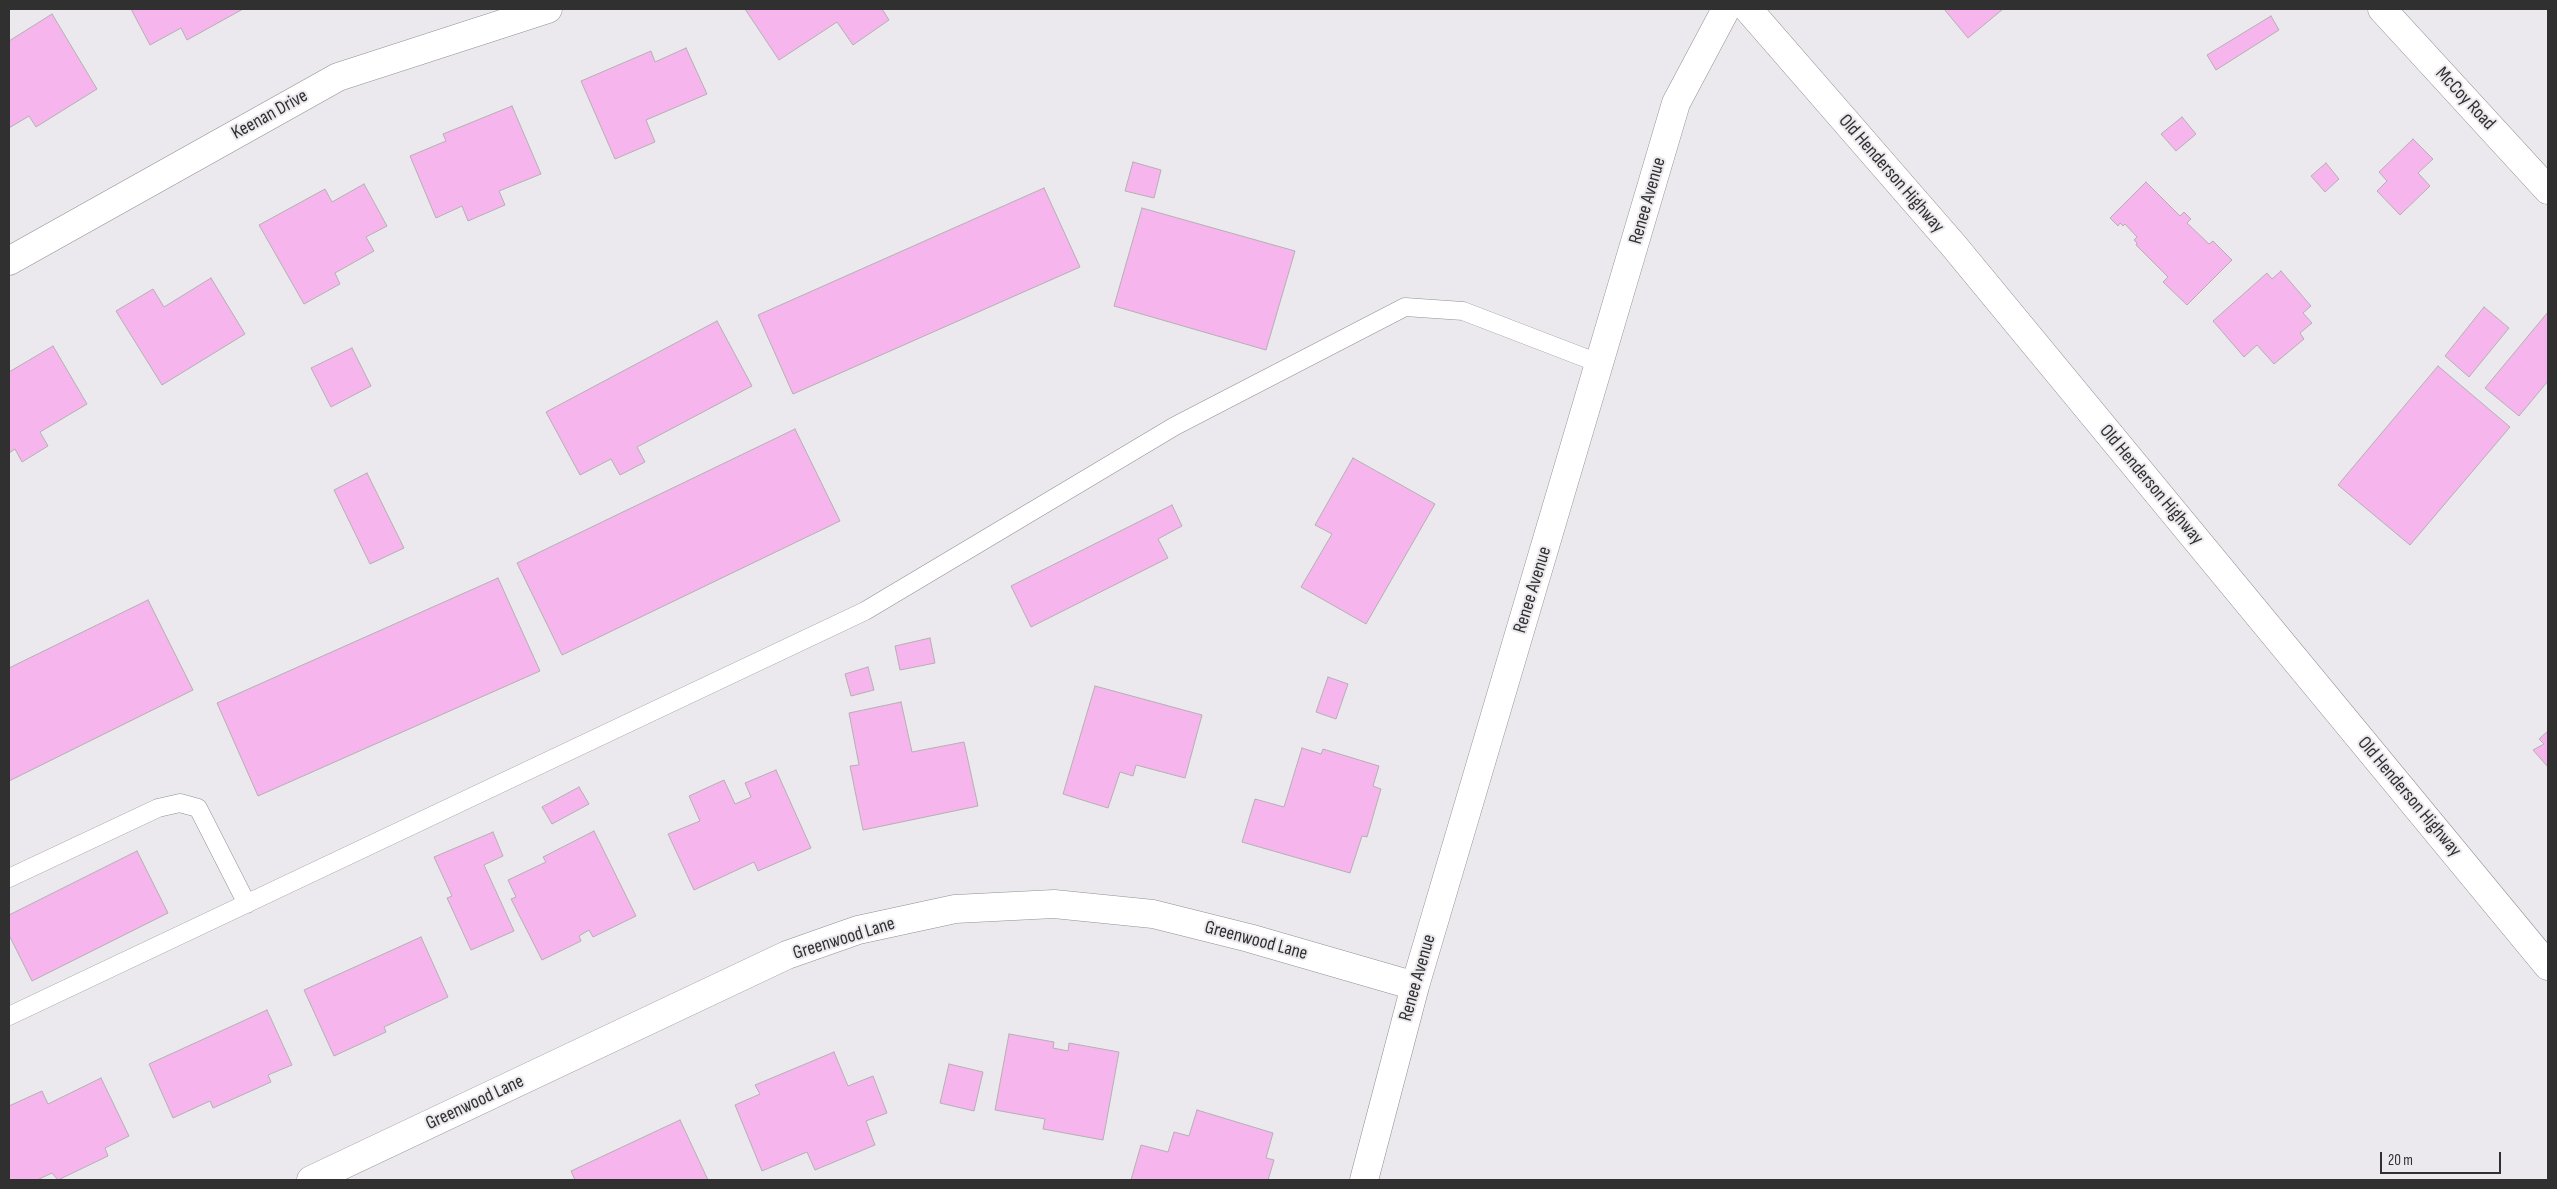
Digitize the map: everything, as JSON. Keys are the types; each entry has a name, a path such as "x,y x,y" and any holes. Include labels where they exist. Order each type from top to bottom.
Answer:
{"street":[{"name":"Keenan Drive","path":"9,261 338,77 548,9"},
{"name":"Renee Avenue","path":"1364,1180 1415,986 1601,364 1676,103 1726,9"},
{"name":"Old Henderson Highway","path":"1748,9 1954,246 2548,966"},
{"name":"McCoy Road","path":"2382,9 2548,190"},
{"name":"Greenwood Lane","path":"311,1180 787,956 858,930 955,910 1054,904 1153,914 1249,938 1415,986"}],"lane":[{"path":"9,1016 865,611 1175,426 1405,308 1463,312 1601,364"},
{"path":"9,878 158,808 180,803 198,808 246,904"}],"building":[{"path":"131,9 243,9 187,40 181,28 150,45"},
{"path":"745,9 882,9 889,20 853,45 837,22 779,60"},
{"path":"1944,9 2003,9 1968,38"},
{"path":"52,14 97,89 36,127 29,116 9,128 9,41"},
{"path":"2271,16 2279,30 2216,70 2207,55"},
{"path":"686,48 707,94 646,120 655,142 615,159 581,81 651,51 655,62"},
{"path":"512,106 541,174 499,191 505,205 468,221 462,206 436,218 410,156 446,141 443,134"},
{"path":"2182,117 2196,134 2176,151 2161,134"},
{"path":"2413,139 2433,159 2418,173 2430,186 2400,215 2377,191 2387,181 2379,172"},
{"path":"1133,162 1161,170 1154,198 1125,191"},
{"path":"2326,163 2339,179 2325,192 2311,176"},
{"path":"2146,182 2180,216 2184,212 2191,219 2187,223 2209,244 2213,241 2232,260 2187,305 2163,282 2168,277 2136,245 2137,243 2134,240 2137,237 2125,224 2123,226 2120,223 2118,226 2110,218"},
{"path":"364,184 387,226 366,237 374,251 335,273 340,284 304,304 259,225 325,189 332,202"},
{"path":"1044,188 1080,267 793,394 758,315"},
{"path":"1142,208 1295,251 1266,350 1114,306"},
{"path":"2281,271 2311,306 2303,313 2312,323 2300,333 2304,339 2274,364 2257,345 2244,357 2213,321 2267,273 2272,279"},
{"path":"211,278 245,334 162,385 116,311 153,289 164,307"},
{"path":"2484,307 2509,328 2469,377 2445,356"},
{"path":"2548,312 2548,381 2519,416 2485,388"},
{"path":"717,321 752,386 637,447 645,462 620,475 611,459 580,475 546,412"},
{"path":"53,346 87,404 40,432 48,446 22,462 15,449 9,453 9,372"},
{"path":"352,348 371,386 331,407 311,368"},
{"path":"2438,366 2510,427 2410,545 2338,485"},
{"path":"795,429 840,521 562,655 517,563"},
{"path":"1353,458 1435,504 1366,624 1301,587 1332,534 1315,525"},
{"path":"367,473 404,548 370,564 334,490"},
{"path":"1172,505 1182,526 1158,539 1168,558 1031,627 1011,586"},
{"path":"498,578 540,671 258,796 217,703"},
{"path":"148,600 193,690 9,781 9,668"},
{"path":"930,638 935,663 900,670 895,646"},
{"path":"868,667 874,690 851,696 845,674"},
{"path":"1328,677 1348,684 1336,719 1316,712"},
{"path":"1095,686 1202,715 1185,778 1136,765 1133,776 1120,772 1108,808 1063,794"},
{"path":"901,702 912,752 964,742 978,806 863,830 850,766 859,765 849,713"},
{"path":"2548,731 2548,767 2533,750 2544,744 2539,739"},
{"path":"1302,748 1321,754 1323,749 1379,766 1373,786 1381,789 1367,837 1362,836 1350,873 1242,842 1255,799 1284,807"},
{"path":"776,770 811,848 758,871 754,862 694,890 668,834 700,821 689,796 724,780 735,804 751,797 745,783"},
{"path":"579,787 589,804 552,824 542,807"},
{"path":"594,831 636,916 593,937 589,930 579,936 581,941 542,960 511,899 516,897 508,880 546,862 543,857"},
{"path":"493,832 503,856 484,865 514,931 471,950 447,898 452,896 434,857"},
{"path":"137,851 168,913 32,981 9,935 9,915"},
{"path":"421,937 448,997 384,1027 386,1032 334,1056 304,990"},
{"path":"267,1010 292,1065 268,1075 271,1082 213,1108 210,1101 173,1118 149,1064"},
{"path":"1009,1034 1054,1042 1053,1048 1068,1051 1069,1043 1119,1052 1103,1140 1043,1129 1045,1119 995,1110"},
{"path":"834,1052 848,1086 873,1076 887,1113 866,1121 875,1145 815,1170 807,1152 762,1171 735,1105 760,1094 755,1085"},
{"path":"949,1064 983,1072 974,1111 940,1103"},
{"path":"101,1078 129,1136 105,1148 108,1156 58,1180 52,1173 37,1180 9,1180 9,1106 42,1091 48,1104"},
{"path":"1197,1110 1273,1133 1266,1158 1274,1160 1268,1180 1131,1180 1141,1145 1168,1152 1174,1132 1189,1136"},
{"path":"680,1120 708,1180 575,1180 571,1171"}]}
